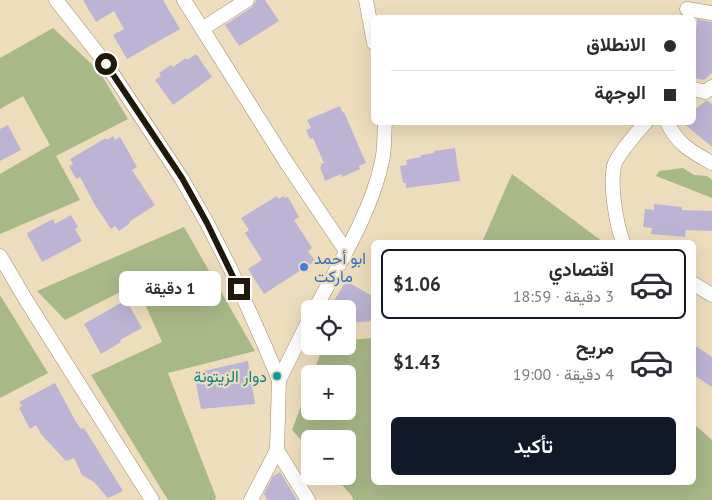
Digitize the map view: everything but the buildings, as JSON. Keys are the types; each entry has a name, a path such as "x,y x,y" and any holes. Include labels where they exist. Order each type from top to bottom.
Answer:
{"street":[{"path":"56,0 106,64 182,178 230,268 279,380 277,450 251,500"},
{"path":"184,0 286,162 346,251"},
{"path":"202,29 246,0"},
{"path":"366,0 371,27"},
{"path":"687,9 712,12"},
{"path":"696,90 705,92 712,87"},
{"path":"320,300 352,240 373,192 382,159 385,125"},
{"path":"622,240 614,202 614,164 643,125"},
{"path":"668,125 671,132 679,141 712,163"},
{"path":"0,256 152,500"},
{"path":"696,285 712,295"},
{"path":"279,380 301,336"},
{"path":"277,450 308,500"}],"green space":[{"path":"53,28 99,71 128,119 56,156 80,200 0,234 0,174 50,145 23,96 0,109 0,58"},
{"path":"683,168 694,175 707,176 712,180 712,198 656,176 659,171"},
{"path":"512,174 600,240 483,240"},
{"path":"184,227 255,351 168,373 216,497 215,500 168,500 91,375 162,342 136,284 65,320 37,291"},
{"path":"0,295 48,373 0,398"},
{"path":"371,338 371,485 696,485 696,426 712,440 712,500 353,500 352,496 342,485 356,485 356,430 301,430 301,440 292,430 301,406 301,420 356,420 356,365 316,365 320,355 356,355 356,339"}],"place":[{"name":"ابو أحمد ماركت","path":"304,267"},
{"name":"دوار الزيتونة","path":"277,376"}],"route":[{"path":"106,64 182,178 207,223 239,289"}]}
